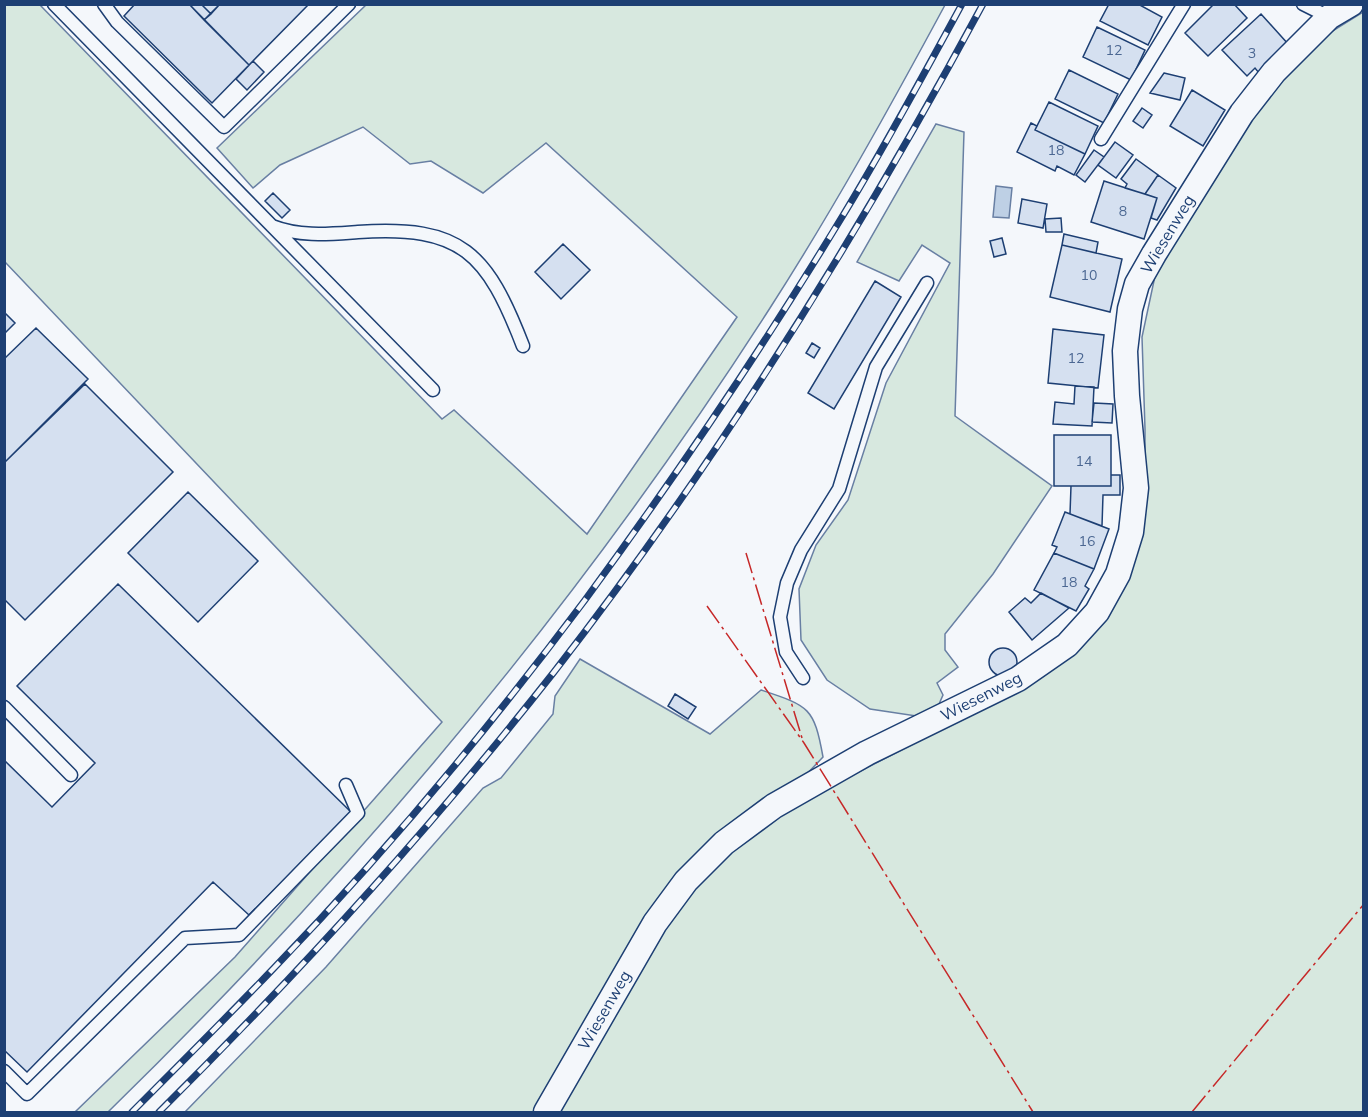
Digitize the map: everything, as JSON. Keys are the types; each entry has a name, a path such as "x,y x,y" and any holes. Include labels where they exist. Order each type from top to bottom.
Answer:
{"street":[{"name":"Wiesenweg","path":"546,1113 654,923 686,880 724,843 774,806 867,753 1018,679 1066,645 1097,612 1118,574 1131,532 1136,488 1125,351 1130,309 1137,284 1242,112 1274,72 1329,17 1351,4"}],"lane":[{"path":"54,4 268,225 433,390"},
{"path":"104,4 117,22 224,127 349,4"},
{"path":"1101,139 1184,4"},
{"path":"1303,4 1329,17"},
{"path":"268,225 288,232 324,234 391,230 425,233 455,244 479,262 488,274 507,304 523,346"},
{"path":"803,678 786,652 780,617 787,583 801,550 839,489 876,367 927,283"},
{"path":"4,707 72,775"},
{"path":"4,1071 27,1094 185,938 239,935 358,813 346,785"}],"shaded area":[{"path":"5,5 40,5 442,419 454,410 587,534 737,317 546,143 483,193 431,161 410,164 363,127 280,165 253,188 217,148 366,5 945,5 860,158 770,308 698,417 544,627 462,729 290,925 108,1112 75,1112 235,957 442,722 5,262"},
{"path":"1363,12 1363,1112 555,1112 677,907 736,843 793,806 1044,676 1094,632 1145,509 1142,337 1155,276 1201,194 1268,96 1326,35"},
{"path":"936,124 964,132 955,416 1052,486 993,574 945,634 945,650 958,667 937,683 943,695 939,704 923,717 870,709 827,680 801,640 799,589 816,545 848,500 886,383 950,263 922,245 899,281 857,262"},
{"path":"580,659 710,734 761,690 790,700 807,711 812,718 823,757 801,780 711,843 537,1112 185,1112 326,967 483,788 501,778 553,714 555,696"}],"water":[{"path":"996,186 1012,188 1009,218 993,217"}],"building":[{"path":"135,4 189,4 249,65 212,103 124,16"},
{"path":"189,4 201,4 211,14 204,20"},
{"path":"201,4 220,4 211,14"},
{"path":"220,4 309,4 249,65 204,20"},
{"path":"1109,4 1138,4 1162,17 1148,45 1100,21"},
{"path":"1214,4 1234,4 1247,18 1208,56 1185,33"},
{"path":"1261,14 1289,45 1259,73 1255,68 1247,76 1222,50"},
{"path":"1097,27 1145,50 1131,80 1083,57"},
{"path":"253,61 264,72 247,90 236,79"},
{"path":"1069,70 1118,94 1104,123 1055,99"},
{"path":"1164,73 1185,78 1180,100 1150,93"},
{"path":"1192,90 1225,110 1203,146 1170,126"},
{"path":"1049,102 1098,126 1085,154 1035,130"},
{"path":"1142,108 1152,115 1143,128 1133,121"},
{"path":"1031,123 1037,126 1035,130 1085,154 1074,175 1057,166 1055,171 1017,152"},
{"path":"1115,142 1133,155 1116,178 1098,165"},
{"path":"1094,150 1104,157 1085,182 1076,175"},
{"path":"1136,159 1158,175 1145,194 1125,188 1127,184 1121,179"},
{"path":"1158,175 1176,188 1157,220 1151,218 1157,198 1145,194"},
{"path":"1104,181 1157,198 1144,239 1091,222"},
{"path":"273,193 290,210 282,218 265,201"},
{"path":"1022,199 1047,204 1043,228 1018,223"},
{"path":"1061,218 1062,232 1046,232 1045,219"},
{"path":"1064,234 1098,242 1096,253 1062,245"},
{"path":"1002,238 1006,254 994,257 990,241"},
{"path":"563,244 590,270 561,299 535,272"},
{"path":"1062,245 1122,259 1110,312 1050,297"},
{"path":"875,281 901,297 834,409 808,393"},
{"path":"4,312 15,323 4,334"},
{"path":"36,328 88,379 4,463 4,359"},
{"path":"1053,329 1104,335 1098,388 1048,383"},
{"path":"812,343 820,348 814,358 806,353"},
{"path":"85,384 173,472 25,620 4,599 4,463"},
{"path":"1075,386 1094,387 1092,426 1053,424 1055,402 1074,404"},
{"path":"1094,403 1113,404 1112,423 1092,422"},
{"path":"1054,435 1111,435 1111,486 1054,486"},
{"path":"1111,475 1120,475 1120,495 1103,495 1102,526 1070,514 1071,486 1111,486"},
{"path":"188,492 258,561 198,622 128,553"},
{"path":"1065,512 1109,529 1094,569 1054,553 1057,547 1052,545"},
{"path":"1054,553 1094,569 1085,586 1089,589 1076,611 1034,590"},
{"path":"118,584 351,812 249,915 213,882 27,1072 4,1050 4,760 52,807 95,763 17,686"},
{"path":"1041,593 1069,608 1032,640 1009,612 1025,598 1031,603"},
{"path":"1003,648 1013,652 1017,662 1013,672 1003,676 993,672 989,662 993,652"},
{"path":"675,694 696,707 688,719 668,706"}],"railway":[{"path":"132,1112 315,925 396,835 512,695 585,600 685,459 781,315 873,165 962,4"},
{"path":"159,1112 313,953 412,843 508,730 614,593 728,430 835,263 886,178 983,4"}],"power":[{"path":"746,553 802,738"},
{"path":"707,606 804,743 1033,1112"},
{"path":"1192,1112 1364,904"}]}
